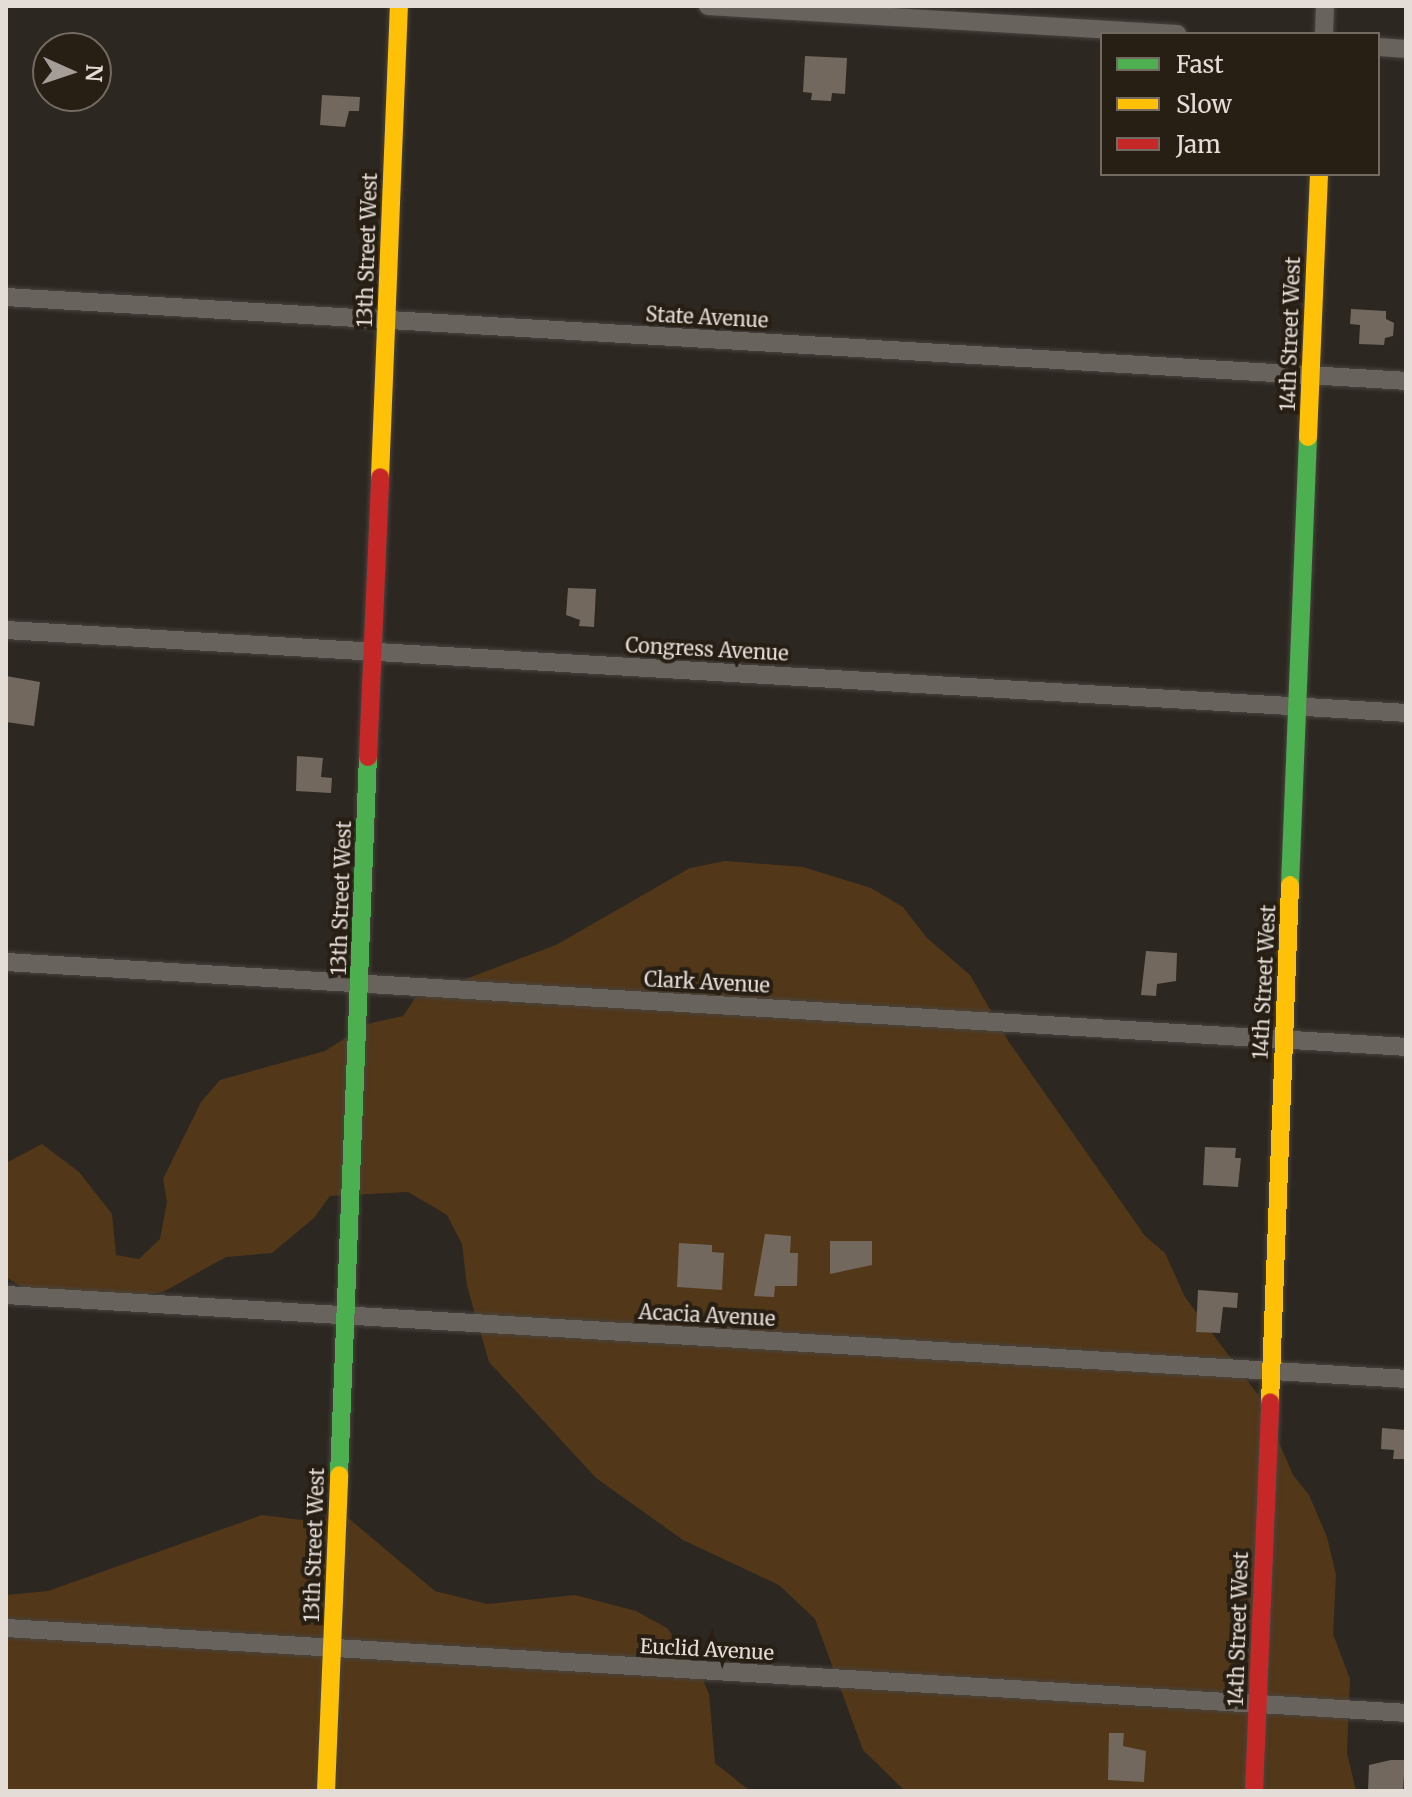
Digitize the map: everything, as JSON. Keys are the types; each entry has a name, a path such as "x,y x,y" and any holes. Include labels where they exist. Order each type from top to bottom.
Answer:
{"street":[{"name":"13th Street West","path":"326,1791 399,6"},
{"path":"708,6 1144,32"},
{"path":"1324,32 1325,6"},
{"path":"1380,47 1406,49"},
{"name":"14th Street West","path":"1254,1791 1319,176"},
{"name":"State Avenue","path":"6,297 1406,381"},
{"name":"Congress Avenue","path":"6,630 1406,713"},
{"name":"Clark Avenue","path":"6,962 1406,1047"},
{"name":"Acacia Avenue","path":"6,1295 1406,1379"},
{"name":"Euclid Avenue","path":"6,1628 1406,1713"}],"shaded area":[{"path":"725,861 803,867 871,888 903,907 927,938 970,975 1009,1042 1145,1236 1165,1253 1185,1297 1259,1396 1293,1475 1309,1495 1327,1537 1336,1575 1333,1634 1350,1679 1347,1753 1356,1791 905,1791 863,1750 815,1619 779,1585 683,1540 596,1478 489,1362 467,1286 462,1244 447,1215 408,1192 330,1196 314,1218 272,1253 226,1257 163,1292 102,1303 32,1294 6,1277 6,1163 42,1144 79,1172 112,1214 116,1255 139,1259 160,1239 167,1202 163,1179 201,1102 220,1080 325,1051 367,1024 403,1016 415,998 556,945 690,868"},
{"path":"262,1515 310,1521 347,1517 435,1591 487,1604 575,1595 636,1611 667,1628 699,1670 709,1694 715,1763 750,1791 6,1791 6,1595 48,1591"}],"building":[{"path":"805,56 847,58 845,94 832,93 831,101 811,100 812,93 803,92"},
{"path":"322,95 360,97 359,111 349,111 345,127 320,125"},
{"path":"1351,309 1386,311 1386,319 1394,323 1393,336 1385,338 1384,345 1359,344 1360,325 1350,324"},
{"path":"568,588 596,589 594,627 579,626 580,620 566,615"},
{"path":"6,676 40,682 34,726 6,722"},
{"path":"297,756 323,758 321,777 332,778 331,793 296,791"},
{"path":"1146,951 1177,953 1176,981 1157,984 1156,996 1141,995"},
{"path":"1205,1147 1236,1148 1235,1158 1241,1158 1238,1187 1203,1185"},
{"path":"765,1234 791,1236 790,1253 798,1253 797,1286 775,1286 774,1297 754,1296"},
{"path":"830,1241 872,1241 872,1265 830,1274"},
{"path":"679,1243 712,1245 712,1252 724,1253 722,1290 677,1287"},
{"path":"1198,1290 1238,1293 1237,1308 1223,1307 1220,1333 1196,1332"},
{"path":"1382,1428 1406,1430 1406,1459 1393,1459 1394,1450 1381,1449"},
{"path":"1109,1733 1124,1733 1123,1746 1146,1751 1144,1782 1108,1780"},
{"path":"1405,1760 1403,1791 1368,1791 1369,1765"}],"traffic: fast":[{"path":"1290,885 1308,437"},
{"path":"339,1475 368,757"}],"traffic: slow":[{"path":"380,477 399,6"},
{"path":"1308,437 1319,176"},
{"path":"1270,1402 1290,885"},
{"path":"326,1791 339,1475"}],"traffic: jam":[{"path":"368,757 380,477"},
{"path":"1254,1791 1270,1402"}]}
